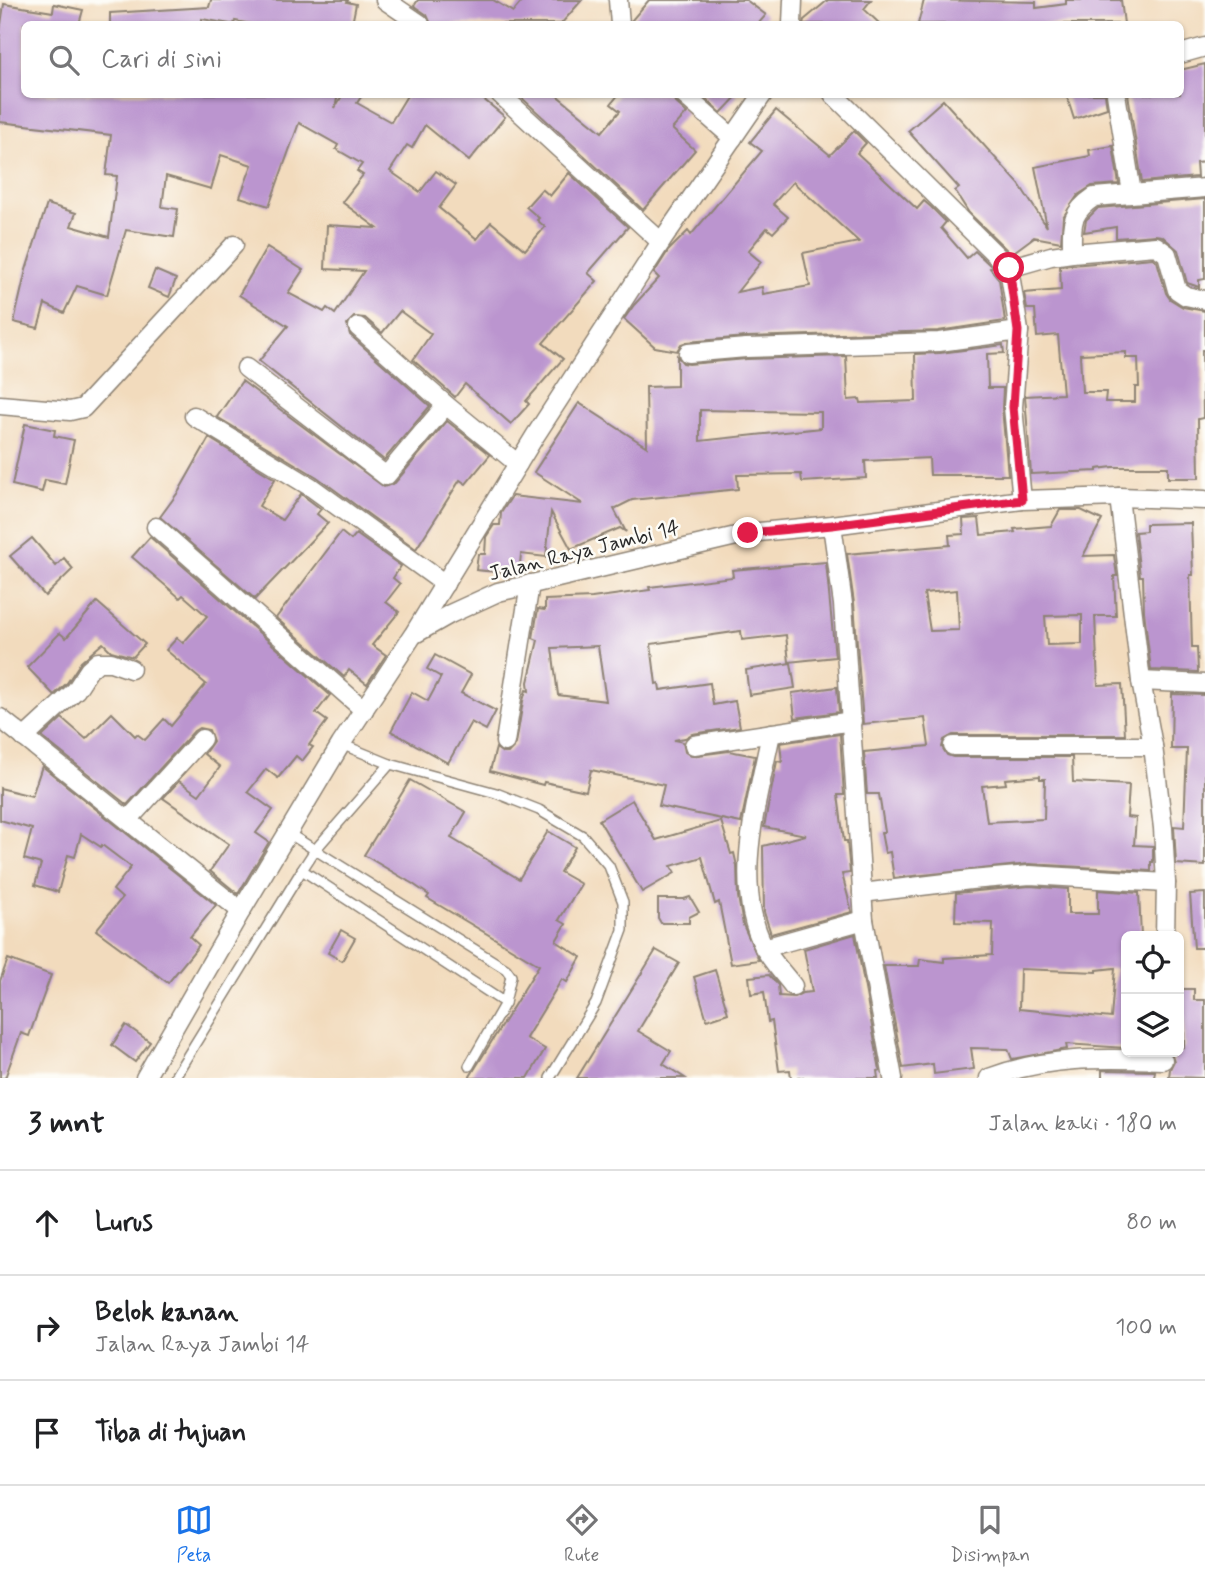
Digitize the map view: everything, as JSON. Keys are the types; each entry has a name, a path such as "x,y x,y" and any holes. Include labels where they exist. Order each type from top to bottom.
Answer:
{"street":[{"path":"384,0 416,21"},
{"path":"618,0 620,21"},
{"path":"792,21 793,0"},
{"path":"1184,53 1205,47"},
{"path":"504,98 661,242"},
{"path":"688,98 733,138"},
{"path":"413,635 518,464 661,242 761,98"},
{"path":"837,98 1009,268 1018,331 1013,407 1022,500"},
{"path":"1117,98 1132,193"},
{"path":"1072,253 1072,221 1080,206 1094,197 1205,188"},
{"path":"0,405 70,411 83,408 234,245"},
{"path":"1009,268 1051,256 1156,246 1167,254 1177,290 1186,296 1205,300"},
{"path":"358,327 518,464"},
{"path":"688,353 746,348 939,342 1018,331"},
{"path":"246,368 386,476 446,405"},
{"path":"194,416 312,487 445,584"},
{"path":"1119,497 1141,681 1153,746 1163,828 1165,931"},
{"name":"Jalan Raya Jambi 14","path":"145,1078 341,744 413,635 450,614 498,592 748,533 832,525 1022,500 1119,497 1205,500"},
{"path":"832,525 843,604 863,919 893,1078"},
{"path":"156,527 364,710"},
{"path":"505,742 530,584"},
{"path":"24,738 76,690 89,670 98,662 111,662 131,669"},
{"path":"1141,681 1205,684"},
{"path":"0,718 241,911"},
{"path":"694,745 852,721"},
{"path":"771,733 749,855 749,889 754,921 764,948 793,986"},
{"path":"128,820 202,739"},
{"path":"954,746 1153,746"},
{"path":"862,893 1030,875 1166,883"},
{"path":"764,948 863,919"},
{"path":"989,1078 1054,1060 1086,1058 1162,1063"}],"lane":[{"path":"341,744 390,764 496,793 538,810 583,836 609,866 623,902 623,930 596,1003 551,1078"},
{"path":"174,1078 315,850 390,764"},
{"path":"288,833 506,969 511,976 505,1003 469,1066"},
{"path":"302,870 505,1003"}],"building":[{"path":"211,0 348,0 347,2 356,4 353,21 110,21 110,13 209,7"},
{"path":"418,0 493,0 513,12 523,0 582,0 564,21 430,21 427,15 414,6"},
{"path":"649,0 746,0 766,15 761,21 631,21"},
{"path":"828,0 871,0 864,9 877,21 804,21"},
{"path":"924,0 1036,2 1036,8 1066,4 1066,0 1121,0 1124,21 919,21"},
{"path":"4,4 53,12 54,4 83,10 80,21 21,21 21,98 337,98 335,108 341,98 360,98 357,103 391,122 406,98 482,98 505,117 469,161 425,125 412,148 407,145 390,171 420,192 436,171 456,185 439,208 477,239 491,222 525,250 545,227 526,207 542,189 550,196 569,173 628,227 588,273 597,281 543,343 563,359 526,401 529,404 511,424 465,384 455,397 413,360 431,334 400,311 382,333 365,318 354,317 347,324 350,335 430,406 384,460 259,361 288,326 239,295 267,247 303,270 288,293 324,312 327,308 335,314 364,271 325,269 327,225 377,228 342,202 363,175 357,171 362,164 336,149 338,145 299,123 269,206 240,197 252,165 221,155 211,189 166,176 162,207 178,209 174,237 126,230 107,295 77,286 64,313 45,304 38,328 14,322 26,270 47,204 76,213 71,226 109,237 117,176 106,175 111,135 0,122 0,31"},
{"path":"1205,64 1205,162 1196,163 1197,177 1142,182 1129,98 1184,98 1184,69"},
{"path":"522,98 560,98 602,132 620,111 611,104 616,98 674,98 687,113 672,129 695,150 643,210"},
{"path":"705,98 735,98 721,113"},
{"path":"1067,98 1106,98 1107,108 1074,119"},
{"path":"943,100 1019,184 1047,227 1035,167 1090,156 1089,150 1113,146 1119,184 1092,186 1078,195 1063,217 1061,242 1034,237 1011,254 969,213 955,191 959,188 908,131"},
{"path":"776,110 830,155 854,131 866,143 857,153 917,209 924,201 931,207 946,222 941,228 967,258 975,251 992,267 990,268 999,279 1005,321 938,331 746,337 687,342 681,344 677,351 655,347 624,319 659,278 654,273 668,251 688,231 691,235 762,151 750,142","holes":["793,182 859,242 803,253 810,286 763,294 762,287 737,292 761,262 748,251 767,228 773,233 788,217 773,204"]},
{"path":"1205,199 1205,279 1199,280 1199,287 1187,283 1178,250 1162,236 1116,238 1116,227 1084,232 1086,220 1098,208"},
{"path":"1153,258 1157,261 1170,299 1183,307 1205,311 1205,350 1202,350 1203,418 1198,419 1199,478 1168,478 1168,467 1113,467 1097,471 1031,474 1025,396 1063,394 1058,335 1037,337 1035,309 1027,309 1024,293 1061,290 1060,266","holes":["1126,352 1126,358 1138,358 1139,387 1135,387 1135,402 1105,402 1106,392 1082,392 1080,354"]},
{"path":"155,270 176,279 169,297 148,288"},
{"path":"1003,345 1004,353 987,354 988,388 1003,388 1002,408 1008,475 930,475 929,458 865,461 866,478 802,482 801,474 737,475 738,489 632,500 614,509 626,532 620,528 571,549 551,512 546,557 521,554 519,574 476,570 478,554 485,554 486,537 494,525 500,525 501,513 512,496 583,504 534,472 579,403 647,447 646,387 677,386 677,356 683,363 689,364 846,356 848,400 860,399 861,403 916,401 915,354","holes":["700,410 821,412 821,428 700,441"]},
{"path":"242,381 384,487 395,483 447,421 490,455 466,484 460,480 416,549 317,477 217,417"},
{"path":"25,424 55,430 54,436 74,440 65,484 45,480 42,492 12,485"},
{"path":"209,438 275,479 259,506 282,520 301,494 321,509 317,514 328,523 255,599 160,517 179,491"},
{"path":"1060,510 1081,510 1102,520 1083,556 1114,555 1117,576 1114,576 1116,616 1095,616 1098,685 1122,684 1125,735 953,735 944,740 942,747 947,755 953,757 1072,757 1073,782 1129,785 1127,817 1136,818 1134,845 1153,846 1151,871 1029,864 894,878 890,852 885,853 881,832 885,832 879,794 867,794 864,752 929,746 925,718 863,724 854,603 847,554 950,545 949,535 964,534 963,519 979,518 981,535 1051,526","holes":["957,590 959,630 930,631 924,593","1082,615 1082,644 1047,645 1045,616","1040,776 1040,779 1045,779 1044,819 987,822 982,786 1006,784 1005,779"]},
{"path":"1191,523 1192,647 1197,647 1198,672 1151,670 1143,576 1140,576 1135,532 1146,531 1146,524"},
{"path":"341,532 351,540 356,534 401,566 393,578 400,584 386,602 399,612 372,645 386,655 367,684 349,670 344,677 276,618"},
{"path":"150,537 330,695 316,713 327,721 309,745 313,747 302,761 296,756 278,778 266,769 248,792 273,810 256,833 269,842 238,894 210,871 229,844 163,798 179,781 199,795 220,767 204,754 213,741 209,730 199,728 194,731 127,805 42,737 62,718 86,739 112,713 135,736 137,734 145,740 164,719 171,726 206,684 166,650 177,638 183,643 207,616 183,595 180,598 132,557"},
{"path":"32,538 56,566 64,558 73,569 45,596 10,556"},
{"path":"826,562 835,657 789,662 786,635 742,640 741,631 651,644 656,684 659,683 660,690 710,683 713,705 735,701 740,727 692,734 674,740 683,742 685,752 691,756 729,751 755,756 741,823 659,806 664,785 591,770 586,791 544,782 543,785 490,771 496,748 508,753 516,744 538,640 533,638 538,609 545,610 545,600 592,598 650,590 649,587 733,577 732,570","holes":["598,646 606,701 558,695 552,648"]},
{"path":"97,602 145,644 133,657 111,651 103,643 81,662 67,683 54,695 27,667 60,633 66,638"},
{"path":"435,655 471,675 461,693 496,711 486,730 471,722 448,763 391,731 412,692 428,701 441,677 427,669"},
{"path":"791,663 795,688 749,695 746,670"},
{"path":"837,687 839,712 795,718 792,693"},
{"path":"1172,694 1205,695 1205,866 1176,864 1174,826 1184,827 1187,749 1171,749"},
{"path":"840,734 844,795 838,795 850,873 842,874 852,912 771,934 764,912 763,846 806,835 764,827 777,761 782,762 780,743"},
{"path":"42,766 216,905 190,937 199,945 168,983 96,930 122,898 113,890 131,867 102,845 101,847 81,834 75,857 68,855 58,892 35,885 41,864 24,859 32,829 0,820 0,788 32,796"},
{"path":"410,780 466,812 451,838 519,879 548,831 575,847 560,872 581,884 559,920 566,924 556,941 581,957 567,982 562,979 526,1038 545,1049 528,1078 469,1078 539,965 427,898 429,895 413,884 364,855"},
{"path":"632,800 656,840 721,821 737,866 738,897 743,925 759,960 731,964 719,902 715,904 702,857 671,866 675,873 642,892 599,820"},
{"path":"1030,886 1068,889 1068,914 1098,914 1098,890 1139,893 1141,931 1121,931 1121,1048 1066,1044 1067,1049 1012,1059 1008,1049 971,1048 974,1069 934,1074 933,1064 903,1068 884,966 919,966 920,959 944,962 944,958 992,955 993,923 955,922 956,893","holes":["1115,968 1111,1018 1019,1009 1020,969 1097,972"]},
{"path":"1205,893 1205,948 1194,948 1190,894"},
{"path":"690,897 699,912 689,917 689,923 661,923 658,918 658,899"},
{"path":"341,930 355,938 342,961 328,953"},
{"path":"855,934 880,1070 877,1071 878,1078 791,1078 790,1070 779,1071 772,1021 768,1022 764,992 751,994 749,977 769,975 778,985 779,996 794,997 812,992 804,949"},
{"path":"656,950 679,963 638,1031 671,1051 663,1064 685,1078 577,1078"},
{"path":"8,959 51,975 29,1036 21,1033 5,1078 0,1078 0,981"},
{"path":"715,970 728,1013 707,1020 694,977"},
{"path":"1184,989 1194,989 1194,1000 1205,1000 1205,1078 1169,1077 1173,1057 1184,1057"},
{"path":"126,1025 150,1042 135,1062 112,1045"},
{"path":"1102,1070 1155,1071 1154,1078 1102,1078"}],"route":[{"path":"748,533 832,525 1022,500 1013,407 1018,331 1009,268"}]}
